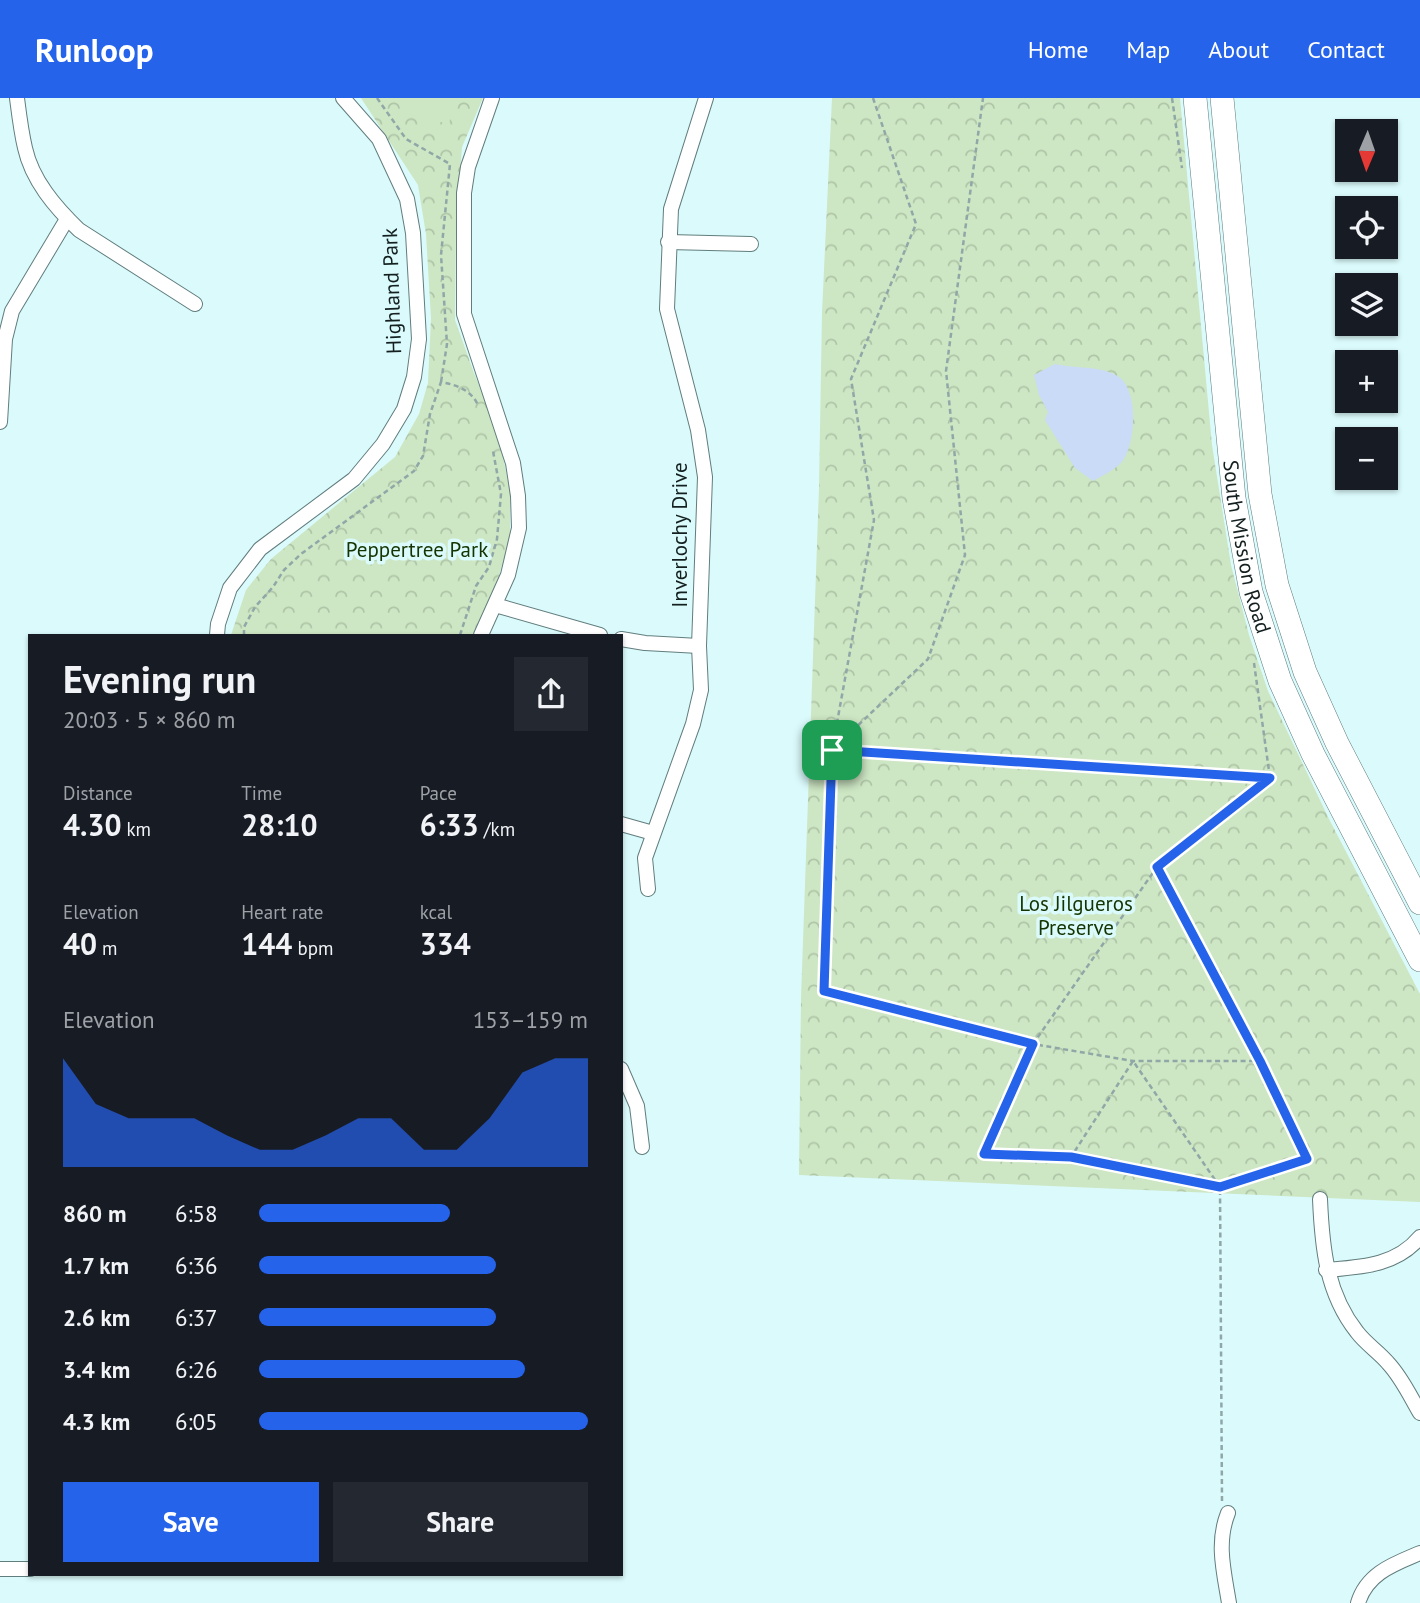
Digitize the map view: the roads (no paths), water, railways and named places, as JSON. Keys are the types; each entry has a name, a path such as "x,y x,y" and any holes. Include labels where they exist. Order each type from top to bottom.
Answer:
{"main road":[{"name":"South Mission Road","path":"1195,98 1234,498 1251,592 1280,681 1308,742 1420,960"},
{"name":"South Mission Road","path":"1222,98 1260,494 1277,586 1305,672 1420,903"}],"street":[{"path":"17,98 25,149 41,188 67,219 79,230 195,304"},
{"name":"Highland Park","path":"217,634 230,588 252,559 260,549 354,479 383,444 404,409 414,377 419,339 414,233 407,200 379,139 343,98"},
{"path":"481,634 508,575 519,528 513,463 464,314 464,193 468,167 492,98"},
{"name":"Inverlochy Drive","path":"648,889 645,858 693,723 701,690 699,646 705,477 698,430 667,310 671,209 706,98"},
{"path":"0,422 5,339 12,311 67,219"},
{"path":"668,242 751,244"},
{"path":"495,605 596,634"},
{"path":"623,639 699,646"},
{"path":"623,825 653,833"},
{"path":"623,1074 637,1106 642,1147"},
{"path":"1320,1199 1326,1270 1342,1311 1358,1334 1399,1374 1420,1413"},
{"path":"1326,1270 1371,1266 1391,1259 1412,1247 1420,1237"},
{"path":"1228,1513 1222,1529 1222,1563 1229,1603"},
{"path":"1358,1603 1369,1581 1383,1569 1420,1553"},
{"path":"0,1569 28,1569"}],"water":[{"path":"1055,364 1112,373 1125,384 1130,394 1133,419 1126,455 1118,466 1093,481 1075,468 1045,420 1048,412 1039,395 1034,375"}],"park label":[{"name":"Peppertree Park","path":"417,550"},
{"name":"Los Jilgueros Preserve","path":"1076,916"}]}
